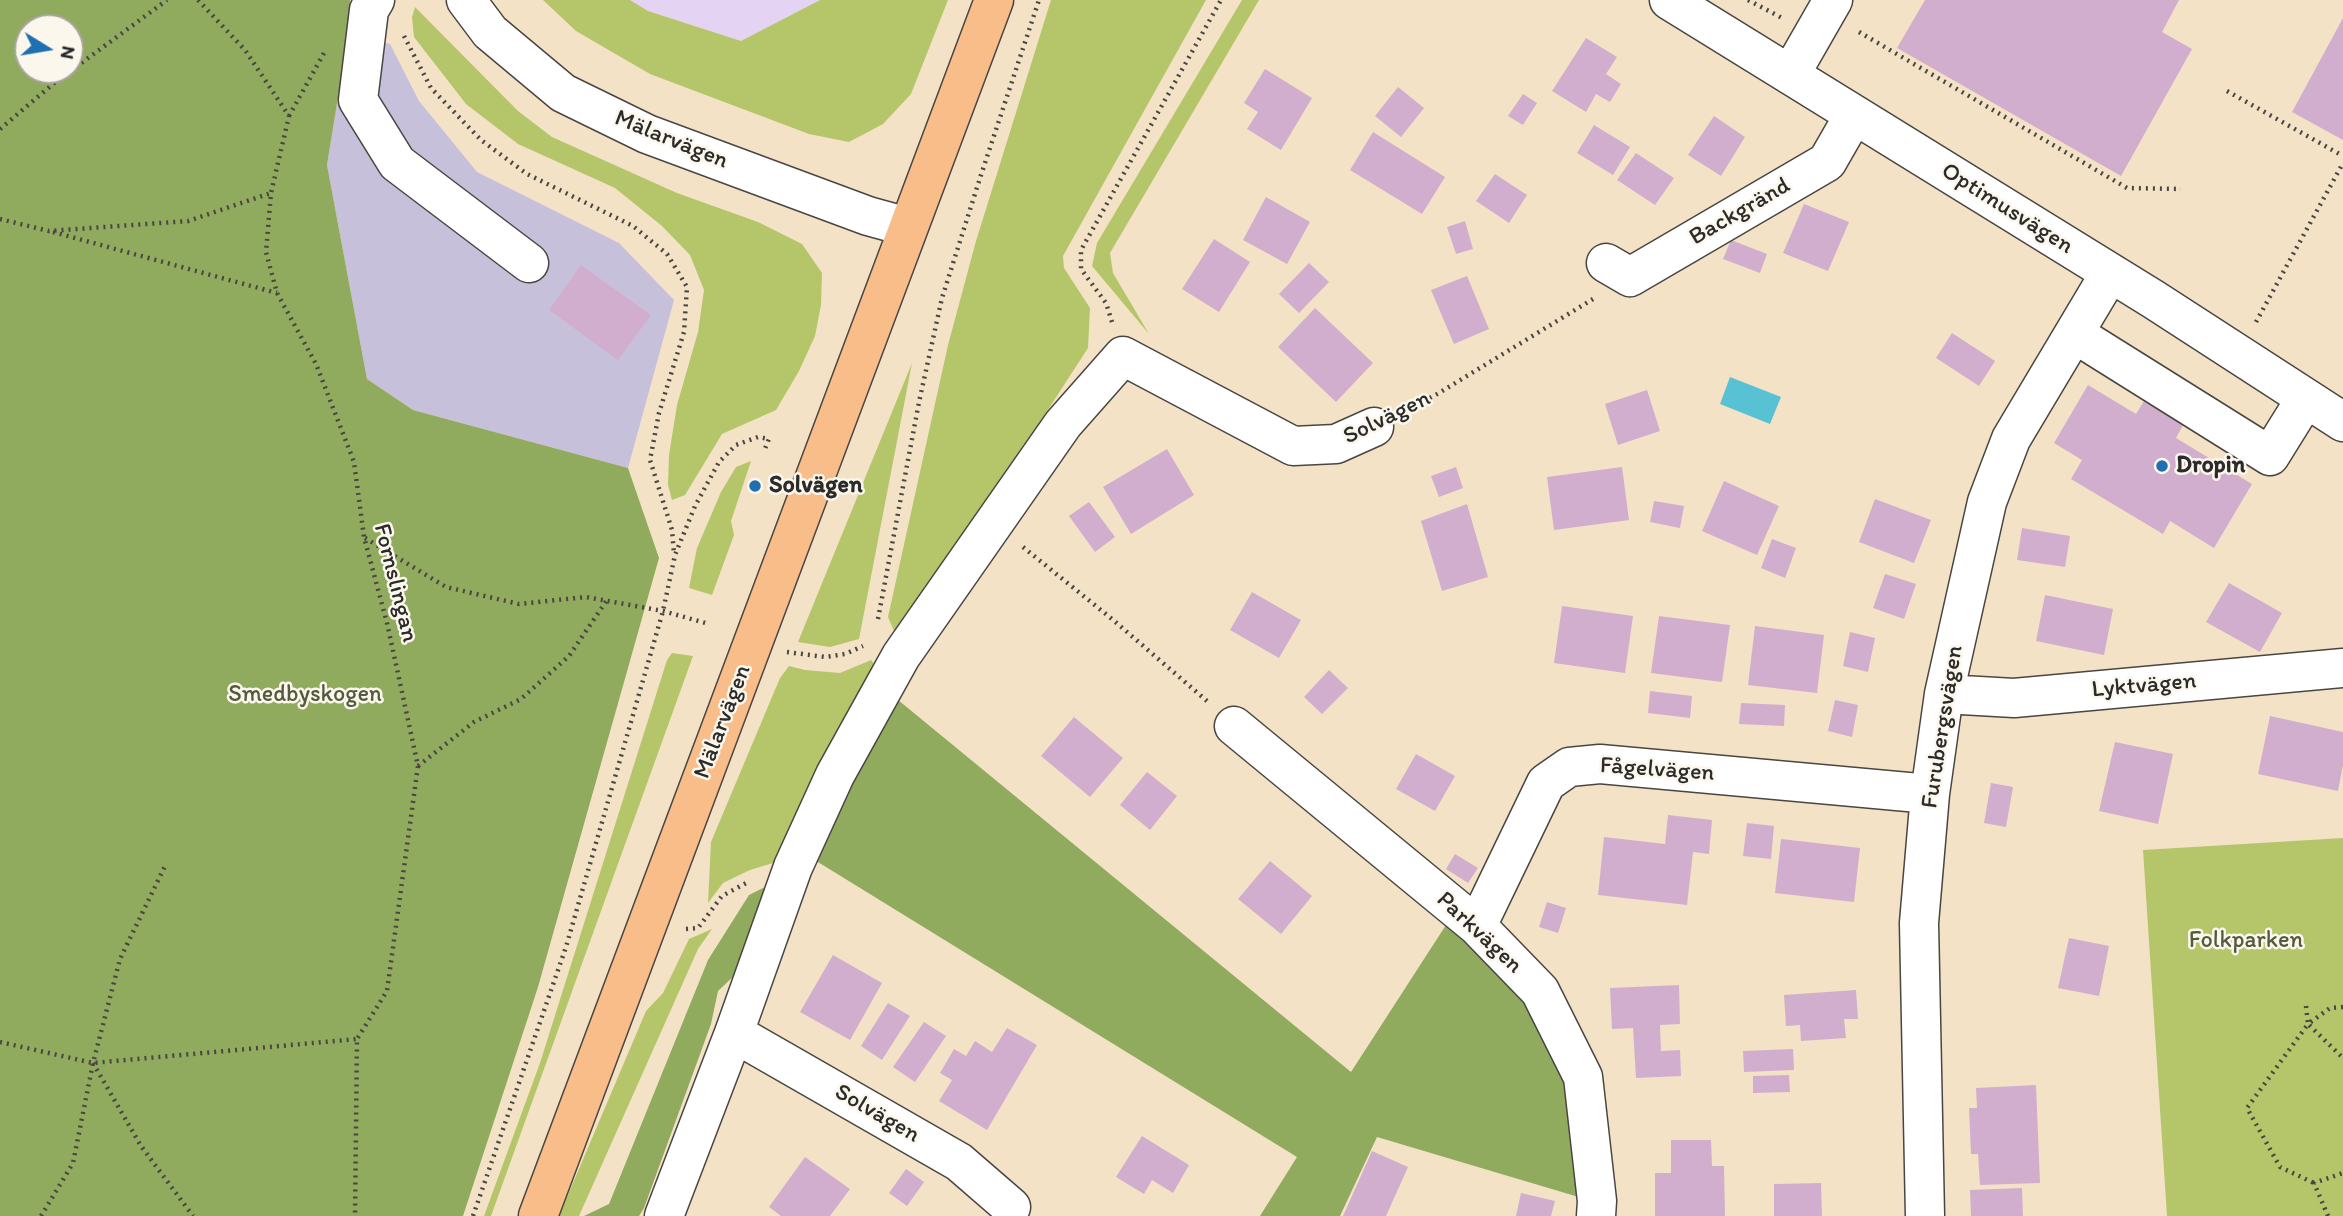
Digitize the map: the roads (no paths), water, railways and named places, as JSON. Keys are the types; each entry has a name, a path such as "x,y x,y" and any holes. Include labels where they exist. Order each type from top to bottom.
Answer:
{"main road":[{"name":"Mälarvägen","path":"538,1216 994,0"}],"street":[{"name":"Mälarvägen","path":"466,0 490,33 563,93 648,134 868,216 908,228"},
{"name":"Optimusvägen","path":"1669,0 2110,273 2343,422"},
{"path":"1790,75 1833,0"},
{"path":"386,13 369,10 358,100 397,163 529,263"},
{"name":"Backgränd","path":"1618,270 1828,162 1854,115"},
{"name":"Furubergsvägen","path":"1925,1216 1919,923 1930,794 1944,694 1987,502 2011,439 2110,273"},
{"path":"2075,334 2270,456 2306,398"},
{"name":"Solvägen","path":"1011,1207 959,1162 734,1033 793,867 835,775 901,656 992,523 1063,424 1123,356 1293,446 1336,444 1374,427"},
{"name":"Lyktvägen","path":"1944,694 2014,698 2343,668"},
{"name":"Parkvägen","path":"1234,726 1477,926 1540,992 1583,1077 1597,1201 1596,1216"},
{"name":"Fågelvägen","path":"1477,926 1546,783 1569,767 1600,764 1930,794"},
{"path":"664,1216 734,1033"}],"water":[{"path":"1730,377 1781,397 1770,424 1720,404"}],"place":[{"name":"Dropin","path":"2162,466"},
{"name":"Solvägen","path":"755,486"}],"park label":[{"name":"Smedbyskogen","path":"305,695"},
{"name":"Folkparken","path":"2246,941"}]}
